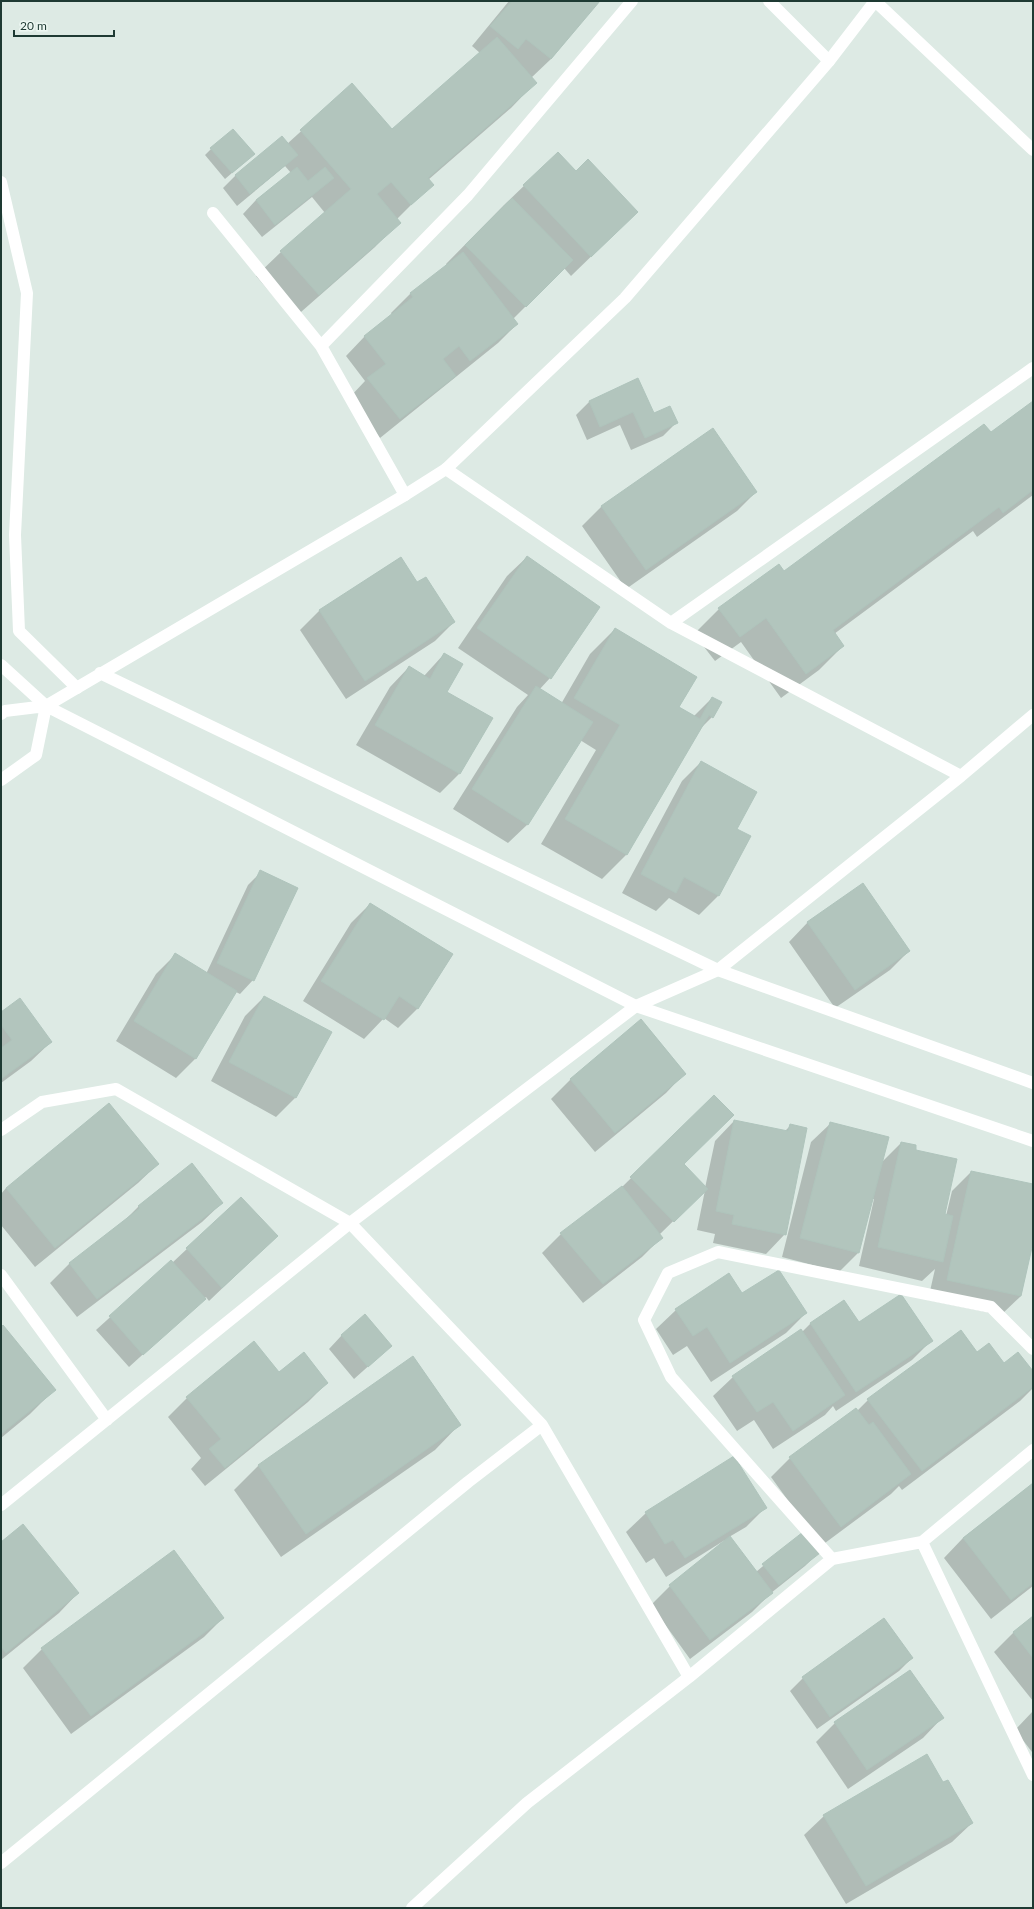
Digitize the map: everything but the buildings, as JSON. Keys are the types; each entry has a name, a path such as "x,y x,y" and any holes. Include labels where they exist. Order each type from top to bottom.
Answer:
{"street":[{"path":"321,346 468,195 632,1"},
{"path":"769,1 829,61"},
{"path":"1,714 5,711 46,706 405,495 446,469 625,298 829,61 875,1 1033,150"},
{"path":"1,182 27,293 15,535 19,631 77,688"},
{"path":"213,213 321,346 405,495"},
{"path":"671,623 1033,368"},
{"path":"446,469 671,623 961,776"},
{"path":"1,665 46,706 636,1006 1033,1141"},
{"path":"100,673 718,970 1033,1083"},
{"path":"1,780 36,755 46,706"},
{"path":"1,1505 350,1223 636,1006 718,970 961,776 1033,716"},
{"path":"1,1130 42,1102 116,1089 350,1223 542,1425 689,1678"},
{"path":"832,1559 671,1377 644,1320 668,1274 718,1252 991,1307 1033,1349"},
{"path":"1,1275 107,1420"},
{"path":"1,1863 468,1482 542,1425"},
{"path":"412,1908 527,1803 689,1678 832,1559 922,1542 1033,1450"},
{"path":"922,1542 1033,1775"}]}
